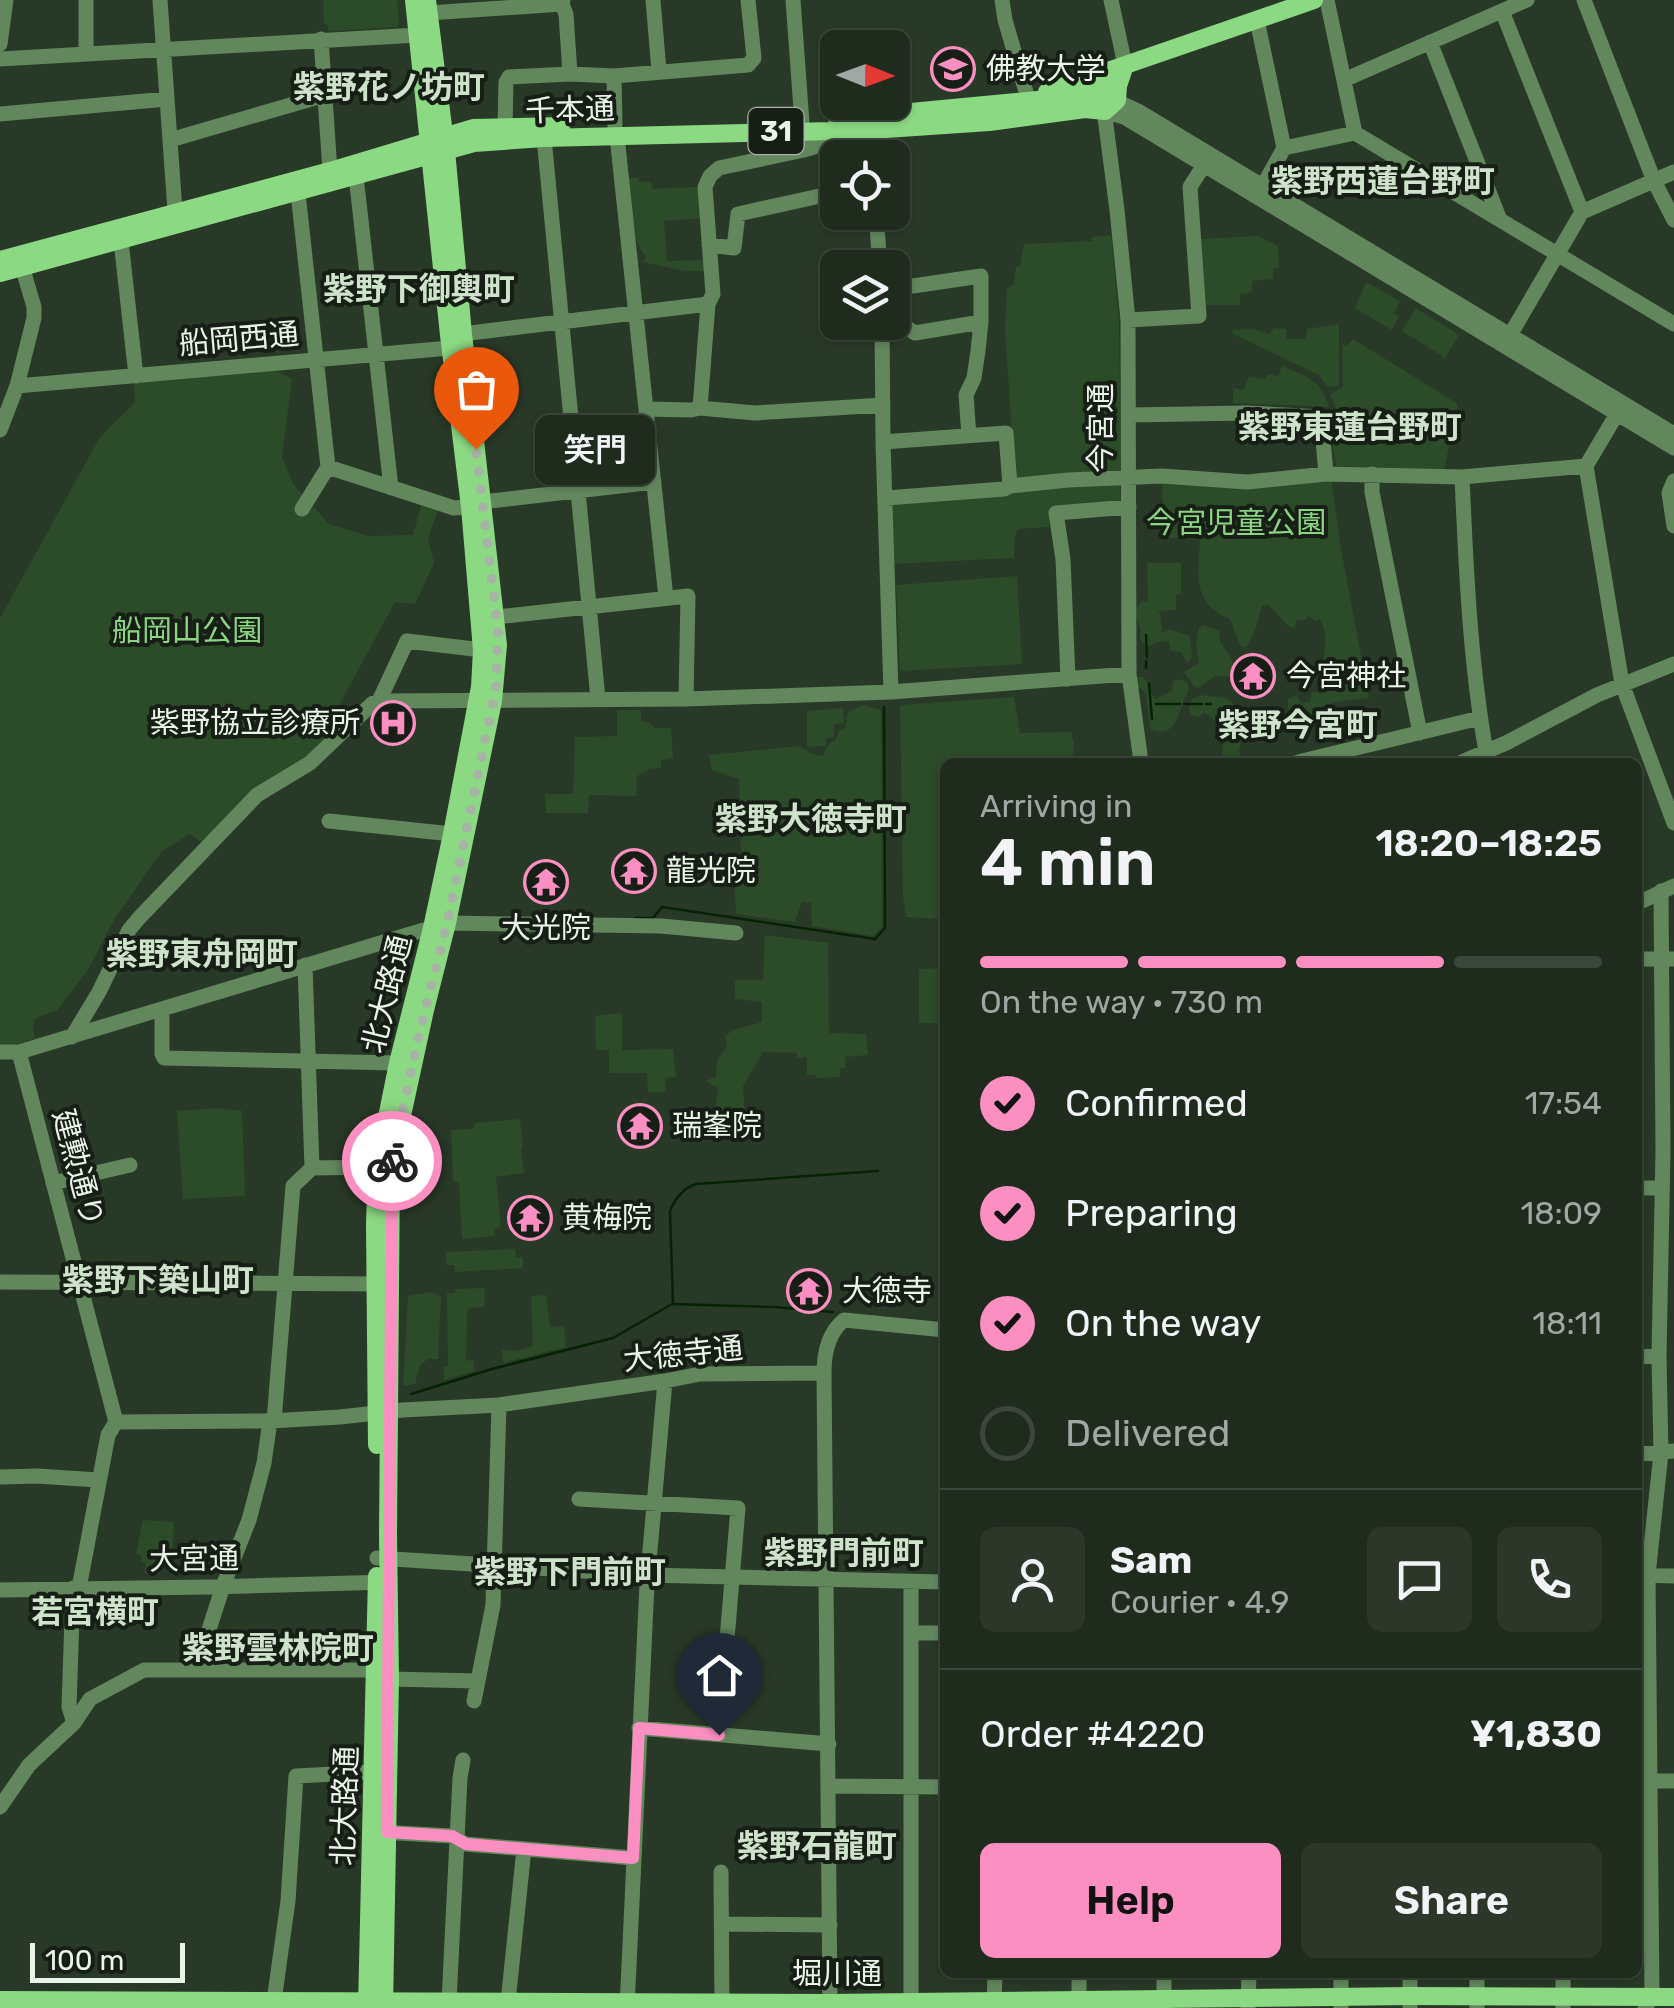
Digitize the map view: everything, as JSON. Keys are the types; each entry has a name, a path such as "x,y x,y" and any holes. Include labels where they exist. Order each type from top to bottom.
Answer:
{"main road":[{"name":"31","path":"1029,109 1044,93 1314,0"},
{"name":"北大路通","path":"424,4 418,35 437,145"},
{"name":"北大路通","path":"375,2005 383,1412 383,1284 377,1167 398,1063 440,926 452,834 498,646 457,341 424,4"},
{"path":"1107,102 1106,80 1120,67"},
{"name":"千本通","path":"13,260 121,241 179,218 330,171 437,145 616,131 918,120 1107,102"},
{"name":"千本通","path":"0,272 13,260 356,176 473,128 616,131"},
{"name":"北大路通","path":"383,1284 391,1166 485,701 476,504"},
{"name":"北大路通","path":"379,1832 373,1772 382,1674"},
{"name":"堀川通","path":"0,2000 30,2004 911,2005 1649,2002 1674,1997"}],"street":[{"path":"0,44 6,0"},
{"path":"86,0 86,53"},
{"path":"160,0 179,218"},
{"path":"652,0 658,71"},
{"path":"504,126 507,78 614,76 748,66 754,58 748,0"},
{"path":"792,0 804,150"},
{"path":"1002,0 1029,109"},
{"path":"1111,0 1120,67"},
{"path":"1328,0 1355,133"},
{"path":"1344,80 1527,0"},
{"path":"1584,0 1654,181 1674,220"},
{"path":"424,4 562,2 570,74"},
{"path":"1502,11 1582,212"},
{"path":"1257,20 1284,148 1260,192"},
{"path":"0,59 418,35"},
{"path":"321,39 330,171"},
{"path":"1430,42 1500,220"},
{"path":"614,76 616,131 666,598"},
{"path":"170,140 325,95"},
{"path":"0,114 167,99"},
{"path":"1107,102 1621,409 1674,448"},
{"name":"今宮通","path":"1107,102 1128,320 1129,674 1140,758"},
{"path":"700,408 708,304 713,294 705,186 710,176 719,168 804,150 871,123 872,140"},
{"path":"1284,148 1355,133 1674,324"},
{"path":"544,138 598,699"},
{"path":"1128,320 1199,316 1190,187 1207,160"},
{"path":"1507,340 1582,212 1674,172"},
{"path":"356,176 391,488"},
{"path":"298,193 328,468 302,509"},
{"path":"709,245 734,248 738,214 820,196"},
{"path":"121,241 136,376"},
{"path":"0,430 17,386 34,318 34,307 13,260"},
{"path":"910,286 981,276 982,322 974,378 966,394 969,436"},
{"name":"船岡西通","path":"17,386 376,354 562,321 708,304"},
{"path":"910,330 915,333 982,322"},
{"path":"882,340 891,692"},
{"path":"646,409 755,413 883,405"},
{"path":"1621,409 1674,434"},
{"path":"1621,409 1586,466 1622,684 1674,823"},
{"path":"1128,416 1247,413 1321,418 1326,474"},
{"path":"883,442 1006,434 1010,486"},
{"path":"886,498 1128,476 1247,482 1326,474 1462,477 1586,466"},
{"path":"328,468 454,508 654,482"},
{"path":"1372,474 1372,492 1420,733"},
{"path":"1462,477 1467,589 1486,752"},
{"path":"1674,481 1668,493 1674,526"},
{"path":"1068,679 1063,560 1056,513 1129,508"},
{"path":"496,617 688,596 686,699"},
{"path":"379,701 407,642 482,650"},
{"path":"1472,758 1622,684 1674,664"},
{"path":"72,1036 129,930 258,796 310,763 373,703 891,692 1129,674"},
{"path":"1315,758 1480,718"},
{"path":"329,821 452,834"},
{"path":"1642,901 1668,888 1668,1151 1662,1188 1659,1356 1668,1452 1643,1575 1649,2002"},
{"path":"0,1052 19,1052 440,926 661,926 736,932"},
{"path":"305,966 312,1168"},
{"path":"162,1009 164,1058 398,1063"},
{"name":"建勲通り","path":"19,1052 116,1422"},
{"path":"53,1184 130,1165"},
{"path":"196,1670 249,1520 264,1463 272,1421 292,1186 312,1168 377,1167"},
{"path":"1642,1188 1662,1188"},
{"path":"0,1282 383,1284"},
{"path":"828,2005 824,1353 838,1324 844,1320 940,1330"},
{"path":"1642,1356 1659,1356"},
{"name":"大徳寺通","path":"116,1422 272,1421 499,1405 700,1374 824,1373"},
{"path":"627,2005 648,1575 665,1382"},
{"path":"474,1701 493,1605 499,1405"},
{"path":"74,1723 70,1707 76,1588 108,1435 116,1422"},
{"path":"1642,1454 1668,1452"},
{"path":"0,1477 98,1480"},
{"path":"579,1499 738,1508 719,1735"},
{"path":"382,1558 648,1575 940,1582"},
{"path":"1643,1575 1674,1576"},
{"name":"大宮通","path":"0,1590 382,1582"},
{"path":"911,1582 911,2005"},
{"path":"912,1633 940,1632"},
{"path":"0,1807 28,1764 74,1723 90,1700 144,1670 382,1674 477,1681"},
{"path":"639,1728 829,1744"},
{"path":"449,2002 463,1760"},
{"path":"276,2004 296,1776 373,1772"},
{"path":"1644,1781 1674,1780"},
{"path":"829,1786 940,1787"},
{"path":"379,1832 452,1836 466,1844 633,1858"},
{"path":"506,2005 524,1849"},
{"path":"721,1872 722,2005"},
{"path":"722,1924 830,1925"},
{"path":"995,1978 995,2004"},
{"path":"1079,1978 1079,2004"},
{"path":"1164,1978 1164,2004"},
{"path":"1248,2004 1249,1978"}],"green space":[{"path":"323,0 397,0 399,23 397,27 328,31"},
{"path":"628,178 651,181 652,189 697,187 703,218 664,221 667,261 705,260 706,271 643,262 646,256 636,240"},
{"path":"1111,235 1119,320 1121,471 1015,482 1005,329 1007,289 1014,284 1024,244 1092,241 1092,237"},
{"path":"1258,236 1278,246 1279,268 1273,268 1273,279 1252,281 1252,292 1240,294 1240,305 1205,305 1201,239"},
{"path":"1366,282 1400,301 1394,313 1399,317 1392,330 1355,308"},
{"path":"1416,308 1459,335 1445,358 1402,331"},
{"path":"1339,324 1339,386 1328,387 1319,375 1233,334 1232,330 1253,329 1269,334 1274,328 1286,329 1287,339 1306,339 1307,329"},
{"path":"1353,339 1458,404 1444,470 1336,466 1330,427 1340,417 1330,394 1343,387 1342,345"},
{"path":"1282,366 1317,385 1329,407 1233,403 1233,388 1243,390 1249,377 1278,376"},
{"name":"船岡山公園","path":"270,368 292,379 282,457 293,484 329,524 368,536 413,535 422,502 439,507 428,539 434,563 415,604 395,602 337,709 345,719 313,753 202,843 190,834 162,851 115,918 86,973 57,1010 34,1019 36,1038 0,1045 0,618 99,439 135,402 134,382"},
{"name":"今宮児童公園","path":"1331,478 1369,698 1314,709 1313,723 1294,723 1288,699 1297,695 1301,703 1310,702 1312,692 1322,693 1318,667 1323,665 1325,637 1320,619 1309,616 1297,620 1294,629 1268,605 1262,606 1252,638 1245,648 1240,646 1230,619 1208,605 1203,595 1200,538 1164,538 1162,481"},
{"path":"1023,486 1120,487 1121,504 1049,509 1049,527 1018,529 1014,558 892,564 891,503"},
{"path":"1147,563 1181,563 1181,594 1176,595 1176,610 1158,611 1162,633 1170,629 1190,636 1189,662 1182,653 1170,650 1169,642 1147,647 1139,638 1141,631 1135,612 1141,601 1148,602"},
{"path":"1017,576 1022,664 900,671 896,585"},
{"path":"1199,627 1219,631 1220,642 1236,671 1233,676 1215,676 1198,688 1184,672 1199,663 1196,644"},
{"path":"1137,677 1145,679 1156,699 1172,691 1173,681 1182,679 1188,684 1188,693 1170,729 1150,729 1146,694 1137,686"},
{"path":"1201,695 1221,697 1243,715 1236,725 1241,758 1222,758 1224,726 1204,713 1199,717 1190,715 1192,699"},
{"path":"1014,697 1020,733 1071,732 1074,744 1072,758 940,758 940,919 906,917 900,705"},
{"path":"864,705 881,710 882,927 873,936 812,926 811,903 802,902 795,922 736,914 734,869 741,853 739,779 712,770 709,755 800,746 823,756 830,742 845,728 848,712"},
{"path":"843,708 844,723 834,724 834,737 826,738 826,746 807,747 807,711"},
{"path":"617,710 641,710 641,721 655,728 671,728 673,758 661,760 661,768 637,776 636,796 589,795 588,813 546,813 545,794 573,794 575,737 617,736"},
{"path":"765,935 828,943 829,1033 866,1034 868,1055 845,1057 840,1077 816,1078 807,1075 807,1057 763,1052 743,1086 745,1120 725,1121 716,1106 718,1088 705,1081 716,1077 717,1061 727,1046 725,1036 762,1022 762,1002 735,999 735,980 763,980"},
{"path":"940,968 940,1023 919,1023 919,969"},
{"path":"619,1013 622,1050 673,1049 676,1077 665,1078 666,1092 648,1092 647,1073 609,1073 609,1050 596,1050 595,1016"},
{"path":"177,1111 242,1111 245,1196 183,1199"},
{"path":"520,1119 524,1173 496,1177 501,1227 494,1228 495,1236 462,1239 459,1182 453,1181 451,1130 473,1129 475,1123"},
{"path":"515,1249 516,1257 523,1257 523,1268 455,1272 454,1265 446,1265 446,1252"},
{"path":"485,1288 484,1307 467,1311 466,1360 474,1361 474,1371 444,1380 444,1367 448,1366 447,1293"},
{"path":"432,1292 441,1297 438,1359 428,1359 420,1365 415,1384 403,1386 408,1296"},
{"path":"546,1295 550,1327 564,1326 566,1347 503,1363 502,1350 533,1346 531,1296"},
{"path":"143,1520 174,1522 172,1562 160,1562 160,1574 145,1573 146,1563 136,1554"}],"waterway":[{"path":"1146,635 1147,657"},
{"path":"1146,661 1146,668"},
{"path":"1149,684 1152,719"},
{"path":"1156,704 1180,704"},
{"path":"1184,704 1202,704"},
{"path":"1206,704 1211,704"},
{"path":"635,918 653,918 662,907 875,939 885,928 884,707"},
{"path":"673,1303 670,1211 687,1188 696,1184 878,1171"},
{"path":"411,1394 613,1338 672,1304 833,1312"}],"way so far":[{"path":"392,1161 496,688 498,631 476,449"}],"place":[{"name":"佛教大学","path":"953,69"},
{"name":"笑門","path":"476,449"},
{"name":"今宮神社","path":"1253,676"},
{"name":"紫野協立診療所","path":"393,723"},
{"name":"龍光院","path":"634,871"},
{"name":"大光院","path":"546,882"},
{"name":"瑞峯院","path":"640,1126"},
{"name":"黄梅院","path":"530,1218"},
{"name":"大徳寺","path":"809,1291"}],"district":[{"name":"紫野花ノ坊町","path":"389,87"},
{"name":"紫野西蓮台野町","path":"1383,181"},
{"name":"紫野下御輿町","path":"419,289"},
{"name":"紫野東蓮台野町","path":"1350,427"},
{"name":"紫野今宮町","path":"1298,725"},
{"name":"紫野大徳寺町","path":"811,819"},
{"name":"紫野東舟岡町","path":"202,954"},
{"name":"紫野下築山町","path":"158,1280"},
{"name":"紫野門前町","path":"844,1553"},
{"name":"紫野下門前町","path":"570,1572"},
{"name":"若宮横町","path":"95,1612"},
{"name":"紫野雲林院町","path":"278,1648"},
{"name":"紫野石龍町","path":"817,1846"}],"route":[{"path":"392,1161 387,1832 452,1836 466,1844 633,1858 639,1728 719,1735"}]}
